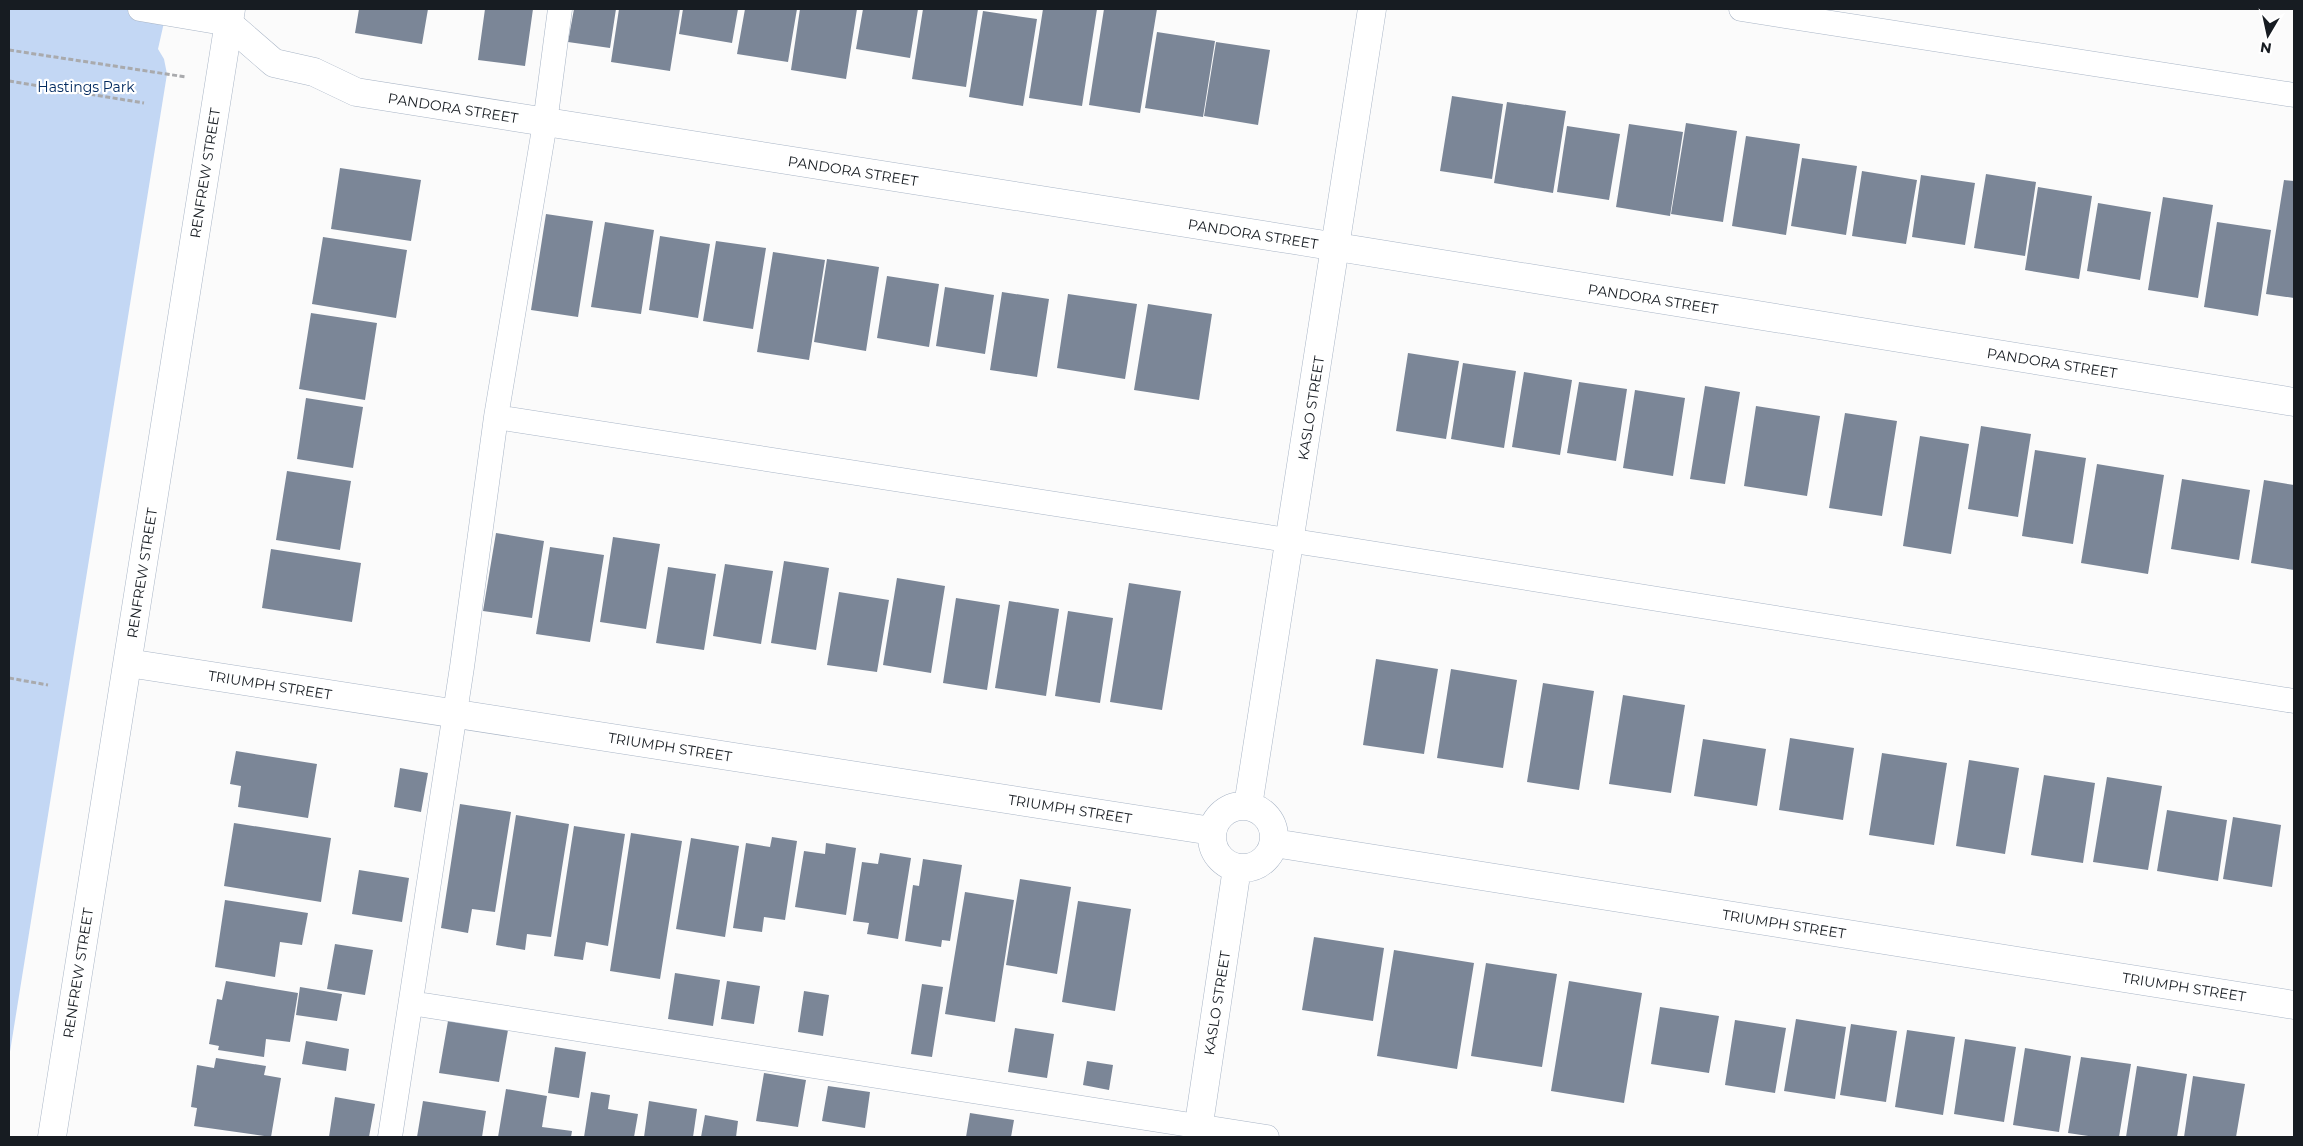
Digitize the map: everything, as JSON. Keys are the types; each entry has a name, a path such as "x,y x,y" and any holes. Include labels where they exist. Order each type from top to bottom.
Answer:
{"street":[{"name":"KASLO STREET","path":"1248,806 1372,9"},
{"name":"PANDORA STREET","path":"230,16 274,63 314,72 356,92 2294,402"},
{"name":"RENFREW STREET","path":"52,1137 230,16"},
{"name":"TRIUMPH STREET","path":"128,663 1212,831"},
{"path":"1238,806 1248,806 1266,815 1273,828 1274,843 1265,860 1256,866 1237,868 1228,865 1215,851 1212,831 1221,815 1238,806"},
{"name":"TRIUMPH STREET","path":"1274,843 2294,1005"},
{"name":"KASLO STREET","path":"1198,1132 1237,868"}],"lane":[{"path":"140,9 230,16"},
{"path":"390,1137 454,714 496,417 545,123 560,9"},
{"path":"1741,9 2294,95"},
{"path":"496,417 2294,701"},
{"path":"411,1003 1198,1132 1267,1137"}],"path":[{"path":"9,50 167,74"},
{"path":"9,81 144,103"},
{"path":"9,678 48,685"}],"green space":[{"name":"Hastings Park","path":"9,9 167,9 158,49 164,59 167,74 9,1058"}],"building":[{"path":"359,9 428,9 422,44 355,33"},
{"path":"485,9 533,9 525,66 478,60"},
{"path":"574,9 616,9 610,48 568,42"},
{"path":"619,9 680,9 670,71 611,62"},
{"path":"683,9 738,9 732,43 679,34"},
{"path":"745,9 797,9 788,62 737,54"},
{"path":"800,9 857,9 846,79 791,70"},
{"path":"863,9 918,9 910,58 856,49"},
{"path":"923,9 978,9 966,87 912,79"},
{"path":"1043,9 1097,9 1082,106 1029,98"},
{"path":"1104,9 1157,9 1140,113 1089,105"},
{"path":"983,11 1037,19 1023,106 969,97"},
{"path":"1157,32 1215,41 1203,117 1145,108"},
{"path":"1216,42 1270,50 1258,125 1204,116"},
{"path":"1452,96 1503,104 1492,179 1440,171"},
{"path":"1507,102 1566,111 1553,193 1494,183"},
{"path":"1686,123 1737,131 1723,222 1671,214"},
{"path":"1629,124 1683,132 1670,216 1616,207"},
{"path":"1567,126 1620,134 1609,200 1557,192"},
{"path":"1746,136 1800,144 1786,235 1732,226"},
{"path":"1802,158 1857,166 1846,235 1791,226"},
{"path":"340,168 421,180 411,241 331,229"},
{"path":"1862,171 1917,180 1906,244 1852,236"},
{"path":"1986,174 2036,182 2025,256 1974,248"},
{"path":"1921,175 1975,183 1965,245 1912,237"},
{"path":"2284,180 2294,181 2294,298 2266,294"},
{"path":"2038,187 2092,196 2079,279 2025,270"},
{"path":"2163,197 2213,205 2198,298 2148,290"},
{"path":"2098,203 2151,212 2140,280 2087,271"},
{"path":"546,214 593,221 578,317 531,310"},
{"path":"605,222 654,230 641,314 591,307"},
{"path":"2217,222 2271,230 2258,316 2204,307"},
{"path":"660,236 710,244 698,318 649,310"},
{"path":"323,237 407,250 396,318 312,304"},
{"path":"716,241 766,248 753,329 703,321"},
{"path":"773,252 825,260 809,360 757,352"},
{"path":"827,259 879,267 866,351 814,342"},
{"path":"887,276 939,284 929,347 877,338"},
{"path":"945,287 994,295 985,354 936,346"},
{"path":"1002,292 1049,299 1037,377 990,370"},
{"path":"1068,294 1137,304 1125,379 1057,368"},
{"path":"1148,304 1212,314 1199,400 1134,390"},
{"path":"311,313 377,323 365,400 299,389"},
{"path":"1408,353 1459,361 1446,439 1396,431"},
{"path":"1463,363 1516,371 1504,448 1451,439"},
{"path":"1524,372 1572,380 1560,455 1512,447"},
{"path":"1579,382 1627,389 1616,461 1567,453"},
{"path":"1705,386 1740,392 1725,484 1690,479"},
{"path":"1635,390 1685,398 1673,476 1623,468"},
{"path":"306,398 363,407 353,468 297,459"},
{"path":"1756,406 1820,416 1807,496 1744,486"},
{"path":"1845,413 1897,421 1882,516 1829,508"},
{"path":"1981,426 2031,434 2018,517 1968,509"},
{"path":"1920,436 1969,444 1951,554 1903,546"},
{"path":"2035,450 2086,458 2073,544 2022,536"},
{"path":"2097,464 2164,475 2148,574 2081,563"},
{"path":"287,471 351,481 340,550 276,540"},
{"path":"2182,479 2250,490 2239,560 2171,549"},
{"path":"2264,480 2294,485 2294,570 2251,563"},
{"path":"496,533 544,541 532,618 483,611"},
{"path":"613,537 660,544 646,629 600,622"},
{"path":"550,547 604,555 590,642 536,634"},
{"path":"271,549 361,563 352,622 262,608"},
{"path":"784,561 829,568 816,650 771,643"},
{"path":"725,564 773,571 761,644 713,636"},
{"path":"668,567 716,574 704,650 656,643"},
{"path":"897,578 945,586 931,673 883,665"},
{"path":"1129,583 1181,591 1162,710 1110,702"},
{"path":"839,592 889,600 877,672 827,665"},
{"path":"956,598 1000,605 987,690 943,683"},
{"path":"1009,601 1059,609 1046,696 995,688"},
{"path":"1068,611 1113,618 1100,703 1055,696"},
{"path":"1376,659 1438,669 1424,754 1363,745"},
{"path":"1451,669 1517,680 1503,768 1437,758"},
{"path":"1543,683 1594,691 1579,790 1527,782"},
{"path":"1623,695 1685,705 1671,793 1609,784"},
{"path":"1790,738 1854,748 1843,820 1779,810"},
{"path":"1703,739 1766,749 1757,806 1694,796"},
{"path":"236,751 317,764 308,818 238,807 241,786 230,784"},
{"path":"1882,753 1947,763 1934,845 1869,835"},
{"path":"1969,760 2019,768 2005,854 1956,846"},
{"path":"400,768 428,773 421,812 394,807"},
{"path":"2044,775 2095,783 2083,863 2031,855"},
{"path":"2107,777 2162,786 2148,870 2093,862"},
{"path":"460,804 511,812 495,912 472,909 468,933 441,928"},
{"path":"2167,810 2227,820 2218,881 2157,871"},
{"path":"516,815 569,824 551,937 527,934 525,950 496,945"},
{"path":"2233,817 2281,825 2272,887 2223,879"},
{"path":"234,823 331,838 321,902 224,886"},
{"path":"574,826 625,834 608,946 586,942 583,960 554,956"},
{"path":"631,833 682,841 660,979 610,971"},
{"path":"772,837 797,841 785,920 764,917 762,932 733,928 746,843 770,847"},
{"path":"691,838 739,846 725,937 676,929"},
{"path":"826,843 856,848 846,915 795,907 804,851 825,854"},
{"path":"880,853 911,858 898,939 867,934 869,923 853,921 862,862 878,864"},
{"path":"923,859 962,865 950,941 942,940 941,947 905,941 913,885 919,886"},
{"path":"359,870 409,878 402,922 352,914"},
{"path":"1020,879 1071,887 1057,974 1006,965"},
{"path":"965,892 1014,900 995,1022 945,1014"},
{"path":"225,900 308,913 302,945 280,942 275,977 215,967"},
{"path":"1078,901 1131,909 1115,1011 1062,1002"},
{"path":"1314,937 1384,948 1373,1021 1302,1010"},
{"path":"335,944 373,950 365,995 327,989"},
{"path":"1394,950 1474,963 1457,1069 1377,1056"},
{"path":"1486,963 1557,974 1542,1067 1471,1056"},
{"path":"675,973 720,980 713,1026 668,1019"},
{"path":"226,981 298,993 290,1042 266,1039 264,1057 218,1050 219,1046 209,1044 217,999 222,1000"},
{"path":"727,981 760,986 754,1024 721,1019"},
{"path":"1569,981 1642,993 1624,1103 1551,1091"},
{"path":"922,984 943,987 932,1057 911,1054"},
{"path":"300,987 342,994 337,1021 296,1015"},
{"path":"804,991 829,995 823,1036 798,1032"},
{"path":"1660,1007 1719,1016 1709,1073 1651,1064"},
{"path":"1796,1019 1846,1027 1835,1099 1784,1091"},
{"path":"1735,1020 1786,1028 1775,1093 1725,1085"},
{"path":"448,1021 508,1030 499,1082 439,1073"},
{"path":"1851,1024 1897,1031 1886,1102 1840,1095"},
{"path":"1015,1028 1054,1034 1047,1078 1008,1072"},
{"path":"1907,1030 1955,1037 1943,1115 1895,1107"},
{"path":"1965,1039 2016,1047 2004,1122 1954,1114"},
{"path":"306,1041 349,1049 346,1071 302,1064"},
{"path":"555,1047 586,1052 579,1098 548,1093"},
{"path":"2025,1048 2071,1056 2059,1132 2013,1125"},
{"path":"2081,1057 2131,1064 2119,1137 2095,1137 2068,1133"},
{"path":"216,1058 266,1066 264,1075 281,1078 271,1137 194,1126 197,1108 191,1107 197,1065 214,1068"},
{"path":"1087,1061 1113,1065 1109,1090 1083,1085"},
{"path":"2137,1066 2187,1074 2177,1137 2126,1137"},
{"path":"764,1073 806,1080 798,1127 756,1121"},
{"path":"2193,1076 2245,1084 2236,1137 2184,1137"},
{"path":"828,1086 870,1092 865,1128 822,1121"},
{"path":"506,1089 547,1096 542,1127 572,1131 571,1137 498,1137"},
{"path":"591,1092 610,1095 608,1109 638,1114 634,1137 584,1137"},
{"path":"335,1097 375,1104 369,1137 329,1137"},
{"path":"423,1101 486,1111 482,1137 417,1137"},
{"path":"649,1101 697,1109 693,1137 644,1137"},
{"path":"970,1113 1014,1120 1011,1137 966,1137"},
{"path":"705,1115 738,1121 736,1137 701,1137"}]}
